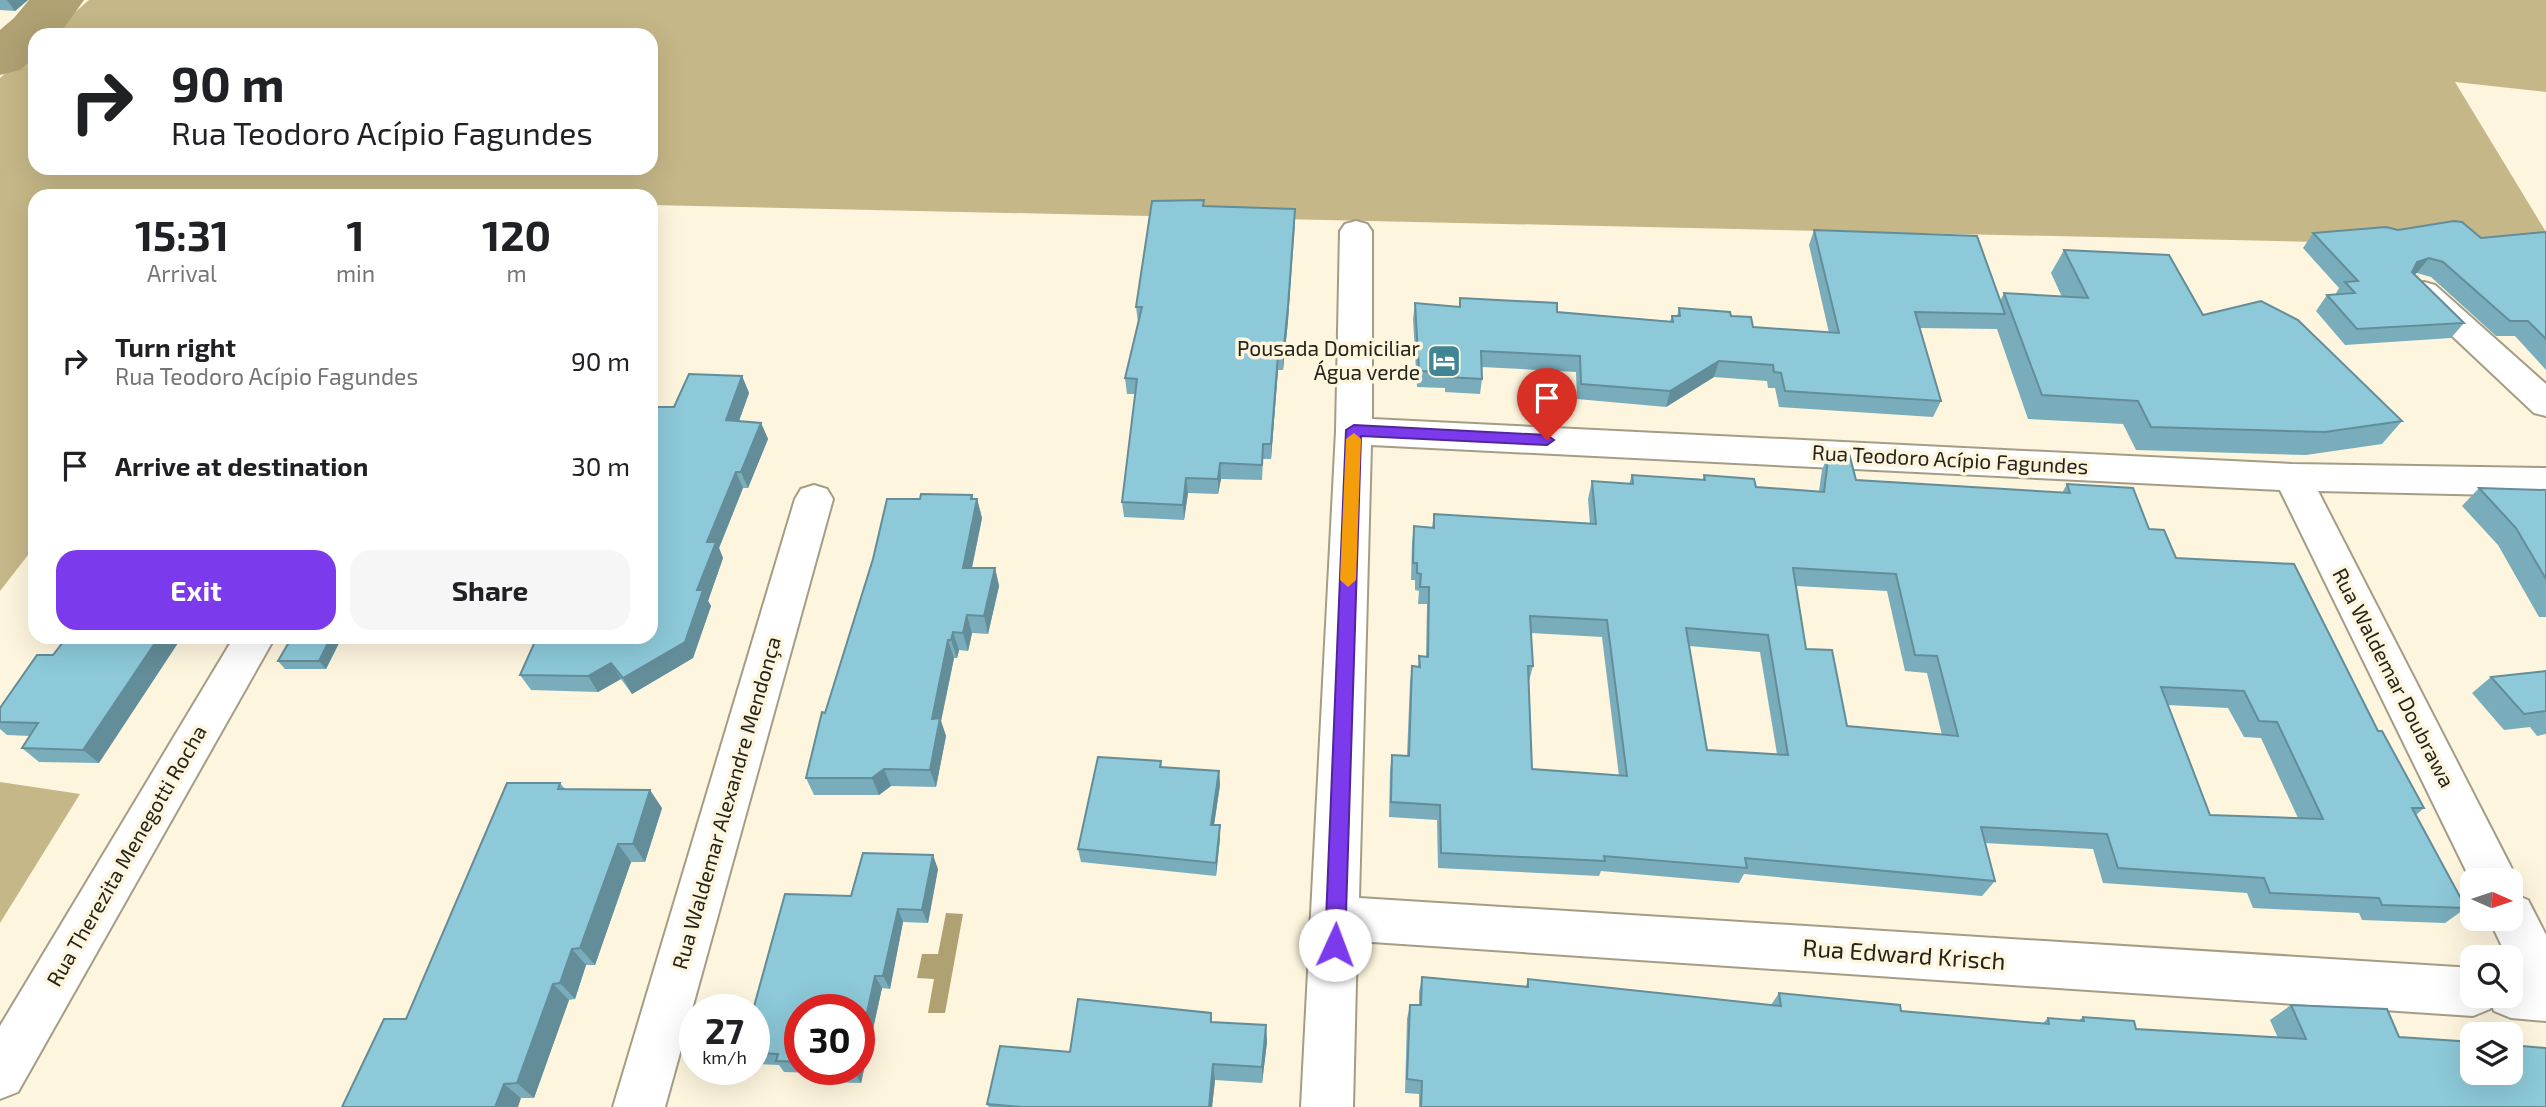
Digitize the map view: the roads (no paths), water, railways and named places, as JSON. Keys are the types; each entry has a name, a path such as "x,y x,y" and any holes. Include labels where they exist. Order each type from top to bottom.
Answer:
{"street":[{"path":"1327,1107 1354,430 1356,231"},
{"path":"2418,286 2546,404"},
{"name":"Rua Teodoro Acípio Fagundes","path":"1354,430 2292,477 2546,482"},
{"name":"Rua Waldemar Doubrawa","path":"2292,477 2488,868"},
{"name":"Rua Waldemar Alexandre Mendonça","path":"639,1107 814,499"},
{"name":"Rua Therezita Menegotti Rocha","path":"0,1074 251,644"},
{"name":"Rua Edward Krisch","path":"1336,918 2460,991"},
{"path":"2519,931 2546,985"},
{"path":"2523,995 2546,997"}],"waterway":[{"path":"36,28 57,0"},
{"path":"0,58 28,35"}],"place":[{"name":"Pousada Domiciliar Água verde","path":"1444,361"}]}
